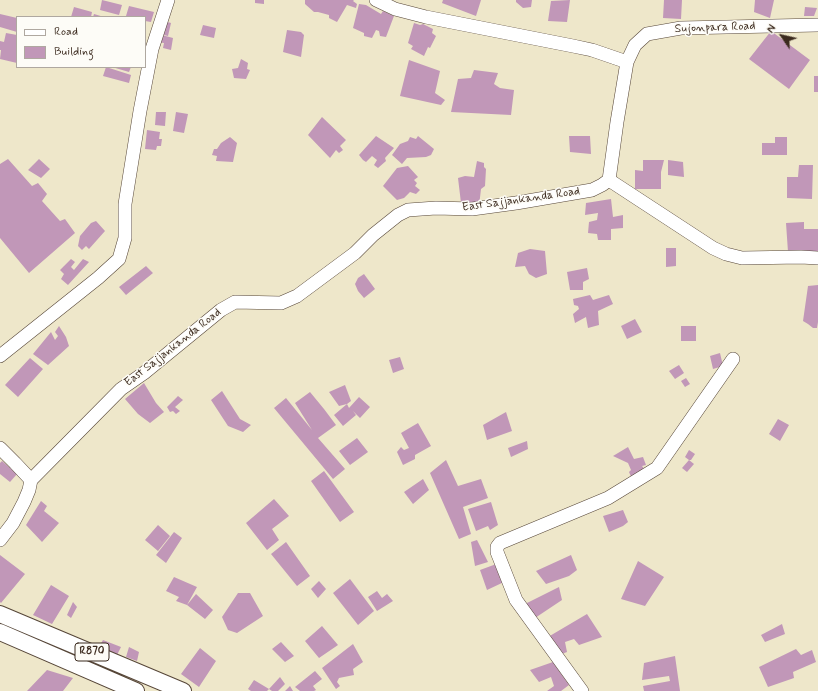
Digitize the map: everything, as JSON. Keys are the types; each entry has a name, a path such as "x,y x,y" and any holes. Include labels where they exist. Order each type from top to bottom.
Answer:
{"main road":[{"name":"R870","path":"0,614 183,691"},
{"name":"R870","path":"0,632 136,691"}],"street":[{"path":"0,356 98,278 119,259 125,238 125,204 140,111 152,49 168,0"},
{"path":"376,0 395,9 426,17 592,50 628,62 617,122 609,180 713,248 726,254 742,258 818,258"},
{"name":"Sujonpara Road","path":"628,62 635,45 647,34 681,28 818,25"},
{"name":"East Sajjankanda Road","path":"31,480 121,389 144,373 221,310 235,302 281,303 297,296 355,253 373,235 398,215 408,210 436,208 472,209 516,203 592,190 609,180"},
{"path":"582,691 516,600 497,552 497,547 500,543 608,498 657,468 733,359"},
{"path":"0,448 31,480 24,502 13,523 0,540"}],"building":[{"path":"102,0 122,5 119,15 100,10"},
{"path":"255,0 264,0 264,4 255,3"},
{"path":"305,0 354,0 353,1 357,4 356,8 347,5 337,22 329,18 329,15 314,12 305,4"},
{"path":"443,0 481,0 476,16 442,3"},
{"path":"516,0 532,0 531,7 523,8 516,2"},
{"path":"570,0 567,22 548,21 551,1"},
{"path":"664,0 682,0 681,19 663,18"},
{"path":"755,0 774,0 770,18 754,12"},
{"path":"359,4 366,5 381,14 383,11 394,16 386,37 380,36 379,31 376,30 372,38 364,36 364,33 353,28"},
{"path":"129,6 154,12 151,22 146,21 146,16 126,16"},
{"path":"74,7 92,12 91,16 71,16"},
{"path":"805,7 817,8 814,16 804,16"},
{"path":"0,14 16,18 16,32 0,27"},
{"path":"164,21 171,23 168,36 160,34"},
{"path":"414,23 420,25 423,24 433,29 432,33 436,36 430,48 428,47 424,56 411,49 413,46 408,43"},
{"path":"203,25 216,28 214,38 200,35"},
{"path":"287,30 301,32 304,35 301,57 283,52"},
{"path":"771,31 810,60 789,89 749,59"},
{"path":"6,33 16,35 16,63 0,59 0,41 4,42"},
{"path":"158,34 173,38 171,50 163,48 164,43 157,42"},
{"path":"241,59 248,63 247,69 250,70 246,79 234,78 232,69 238,68"},
{"path":"409,60 440,71 435,93 445,100 441,105 400,96"},
{"path":"106,68 131,75 129,83 103,76"},
{"path":"115,68 131,68 129,72"},
{"path":"474,70 498,73 494,84 500,88 514,90 511,115 451,112 458,79 471,78"},
{"path":"814,76 818,76 818,92 814,92"},
{"path":"156,112 166,112 165,126 155,125"},
{"path":"176,112 188,114 184,133 173,131"},
{"path":"322,117 346,140 340,146 343,150 339,153 336,150 330,158 308,135"},
{"path":"147,130 160,132 159,139 162,139 161,146 157,146 156,150 145,149"},
{"path":"376,136 394,148 385,158 386,161 378,168 374,165 377,160 372,156 366,162 359,155"},
{"path":"418,136 434,149 431,155 426,157 407,158 402,164 392,155 400,144 408,141 410,137 416,139"},
{"path":"569,136 590,136 591,154 570,152"},
{"path":"230,137 237,143 233,162 216,161 217,156 212,155 214,149 217,149 221,143"},
{"path":"775,137 787,137 787,155 762,155 762,143 775,143"},
{"path":"8,159 32,186 38,183 47,194 42,201 60,221 65,219 75,233 29,273 0,238 0,164"},
{"path":"39,159 50,169 41,178 28,170"},
{"path":"643,160 664,160 661,172 661,189 635,189 635,170 643,171"},
{"path":"668,160 683,162 684,177 668,175"},
{"path":"477,161 484,163 484,167 486,169 485,186 481,189 479,206 461,203 458,178 465,176 474,177"},
{"path":"799,165 813,165 812,199 787,198 787,177 798,177"},
{"path":"408,166 418,177 414,180 417,183 415,186 420,190 416,194 410,192 404,198 397,200 383,186 397,168"},
{"path":"611,199 613,217 623,215 623,228 611,229 611,240 598,240 597,234 588,233 589,222 597,220 598,213 585,215 586,203"},
{"path":"96,221 105,231 89,249 86,246 82,250 78,246 80,236 91,223"},
{"path":"804,222 804,229 818,229 818,252 788,252 786,223"},
{"path":"666,248 676,248 676,266 666,267"},
{"path":"530,249 545,251 547,274 536,278 529,274 525,266 515,267 518,253"},
{"path":"71,259 75,262 71,267 74,270 83,259 89,262 68,285 61,279 64,274 60,270"},
{"path":"146,266 153,273 126,295 119,287"},
{"path":"587,268 589,279 583,282 583,290 570,290 567,272"},
{"path":"364,274 375,289 364,298 358,291 355,284 358,278"},
{"path":"818,285 818,322 817,328 813,328 803,321 808,286"},
{"path":"590,295 593,300 609,295 613,304 598,311 599,325 588,328 586,317 575,323 573,314 579,309 578,306 574,305 573,299"},
{"path":"635,319 642,332 627,339 621,326"},
{"path":"59,326 66,337 69,346 48,365 33,354 51,332 55,340 58,336 55,332"},
{"path":"681,326 696,326 696,341 681,341"},
{"path":"720,353 723,366 713,369 710,356"},
{"path":"400,357 404,369 393,373 389,360"},
{"path":"30,358 43,369 18,397 5,385"},
{"path":"679,365 684,373 675,379 669,371"},
{"path":"686,378 690,384 685,387 681,381"},
{"path":"144,383 156,403 164,412 150,423 138,414 125,399"},
{"path":"345,385 351,401 347,404 339,406 329,392"},
{"path":"222,391 240,419 251,425 243,432 228,426 211,400"},
{"path":"310,392 336,425 318,438 345,469 333,479 274,408 286,398 312,430 295,403"},
{"path":"178,396 183,400 175,407 180,411 176,414 173,411 170,412 167,407"},
{"path":"359,397 370,407 360,418 353,411 356,415 343,426 334,415 347,404 349,408"},
{"path":"506,412 512,431 487,440 483,425"},
{"path":"778,419 789,425 780,441 769,434"},
{"path":"418,423 431,446 415,455 415,459 403,465 397,452 401,447 404,450 409,448 401,433"},
{"path":"357,438 368,452 350,465 339,451"},
{"path":"527,441 528,449 511,457 508,448"},
{"path":"628,447 634,459 643,457 646,465 642,466 646,471 632,479 629,472 631,470 628,463 613,456"},
{"path":"689,450 695,454 691,460 685,457"},
{"path":"446,460 458,486 481,479 488,498 463,507 471,534 459,539 430,473"},
{"path":"689,460 694,464 687,472 682,468"},
{"path":"2,461 17,474 10,482 0,474 0,463"},
{"path":"324,471 354,512 340,522 311,481"},
{"path":"423,479 429,490 413,504 404,492"},
{"path":"274,499 289,516 272,529 279,540 267,550 246,523"},
{"path":"41,501 47,506 44,511 59,523 42,542 26,525"},
{"path":"491,502 498,525 490,530 488,526 476,531 468,509"},
{"path":"623,510 628,522 623,526 609,532 603,516"},
{"path":"158,525 170,536 158,551 145,540"},
{"path":"174,532 182,538 166,563 156,555"},
{"path":"477,540 488,562 475,566 471,542"},
{"path":"286,542 310,576 297,586 271,554"},
{"path":"0,555 25,574 1,603 0,602"},
{"path":"571,555 577,570 569,576 546,584 536,571"},
{"path":"638,561 664,577 645,606 621,599"},
{"path":"499,563 504,582 487,590 480,570"},
{"path":"174,577 197,587 187,605 176,601 179,597 166,591"},
{"path":"350,579 374,611 358,625 333,593"},
{"path":"319,581 326,589 318,598 311,589"},
{"path":"51,585 69,596 52,624 33,615"},
{"path":"559,587 562,600 532,620 525,604"},
{"path":"377,591 382,598 387,594 393,601 377,611 368,597"},
{"path":"238,593 250,593 263,616 237,633 228,630 222,617"},
{"path":"196,594 213,610 205,619 187,605"},
{"path":"73,602 77,607 71,618 67,615"},
{"path":"587,614 602,637 579,645 574,639 565,642 567,652 559,655 548,637"},
{"path":"782,624 785,634 765,642 761,635"},
{"path":"322,626 338,645 319,658 305,641"},
{"path":"103,640 121,647 117,655 99,647"},
{"path":"281,642 294,656 285,662 272,649"},
{"path":"353,644 363,662 353,669 354,675 339,678 337,682 340,686 336,689 322,668"},
{"path":"129,647 139,652 137,661 126,657"},
{"path":"200,648 216,661 199,687 181,674"},
{"path":"796,649 801,655 812,650 816,662 793,672 794,678 768,687 759,667"},
{"path":"675,656 680,691 644,691 643,686 670,681 669,676 642,680 644,663"},
{"path":"553,662 569,685 561,691 547,691 554,686 551,677 539,682 530,670"},
{"path":"47,670 73,678 63,691 27,691"},
{"path":"315,671 322,679 313,686 316,690 300,691 295,687"},
{"path":"280,677 285,684 278,691 272,691 269,689"},
{"path":"254,680 269,689 267,691 251,691 248,689"},
{"path":"290,686 293,691 285,691"}]}
